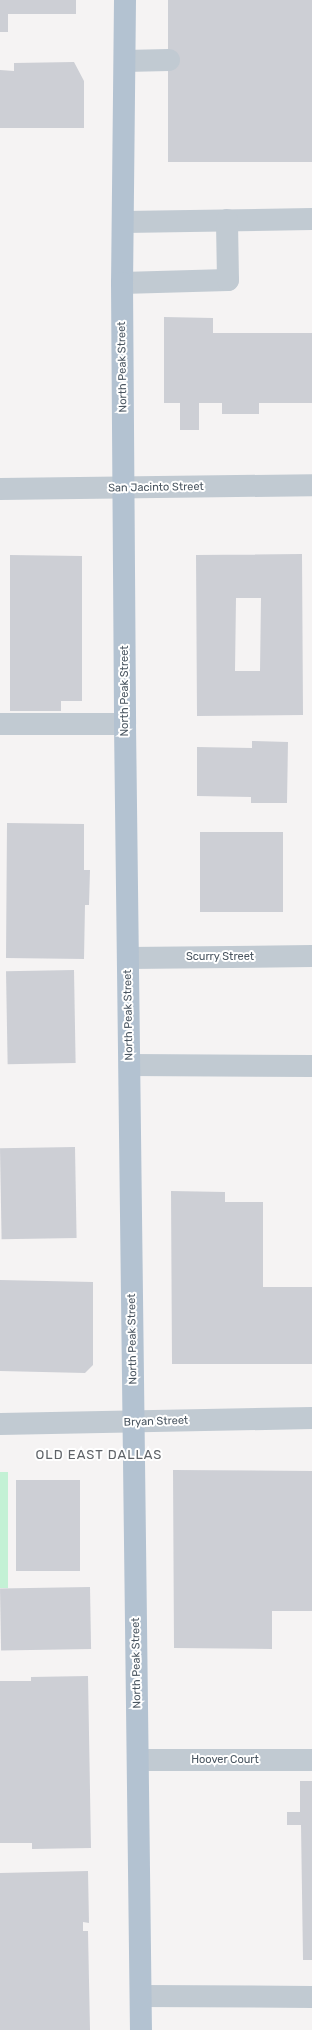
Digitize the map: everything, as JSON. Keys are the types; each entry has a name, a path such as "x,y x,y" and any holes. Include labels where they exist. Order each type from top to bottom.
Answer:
{"main road":[{"name":"North Peak Street","path":"125,0 124,222 122,283 125,488 125,724 133,1423 139,1760 141,2030"}],"street":[{"path":"125,61 169,60"},
{"path":"124,222 312,219"},
{"path":"122,283 228,280 227,220"},
{"name":"San Jacinto Street","path":"0,489 312,485"},
{"path":"0,724 125,724"},
{"name":"Scurry Street","path":"128,958 312,956"},
{"path":"130,1065 312,1066"},
{"name":"Bryan Street","path":"0,1424 133,1423 312,1418"},
{"name":"Hoover Court","path":"139,1760 312,1760"},
{"path":"141,1996 312,1998"}],"green space":[{"path":"0,1472 8,1472 8,1588 0,1588"}],"building":[{"path":"0,0 76,0 76,14 8,14 8,32 0,32"},
{"path":"168,0 312,0 312,162 168,162"},
{"path":"74,62 84,81 84,128 0,128 0,70 14,71 14,63"},
{"path":"164,317 213,318 213,333 312,333 312,403 259,403 259,414 222,414 222,403 199,403 199,430 180,430 180,403 164,403"},
{"path":"302,554 303,715 197,716 196,555","holes":["236,598 261,598 260,671 235,671"]},
{"path":"10,555 82,556 82,701 61,701 61,711 10,711"},
{"path":"252,741 288,742 287,803 251,803 251,797 197,796 197,747 252,748"},
{"path":"7,823 84,824 84,870 90,870 89,905 85,905 84,959 6,958"},
{"path":"200,832 283,832 283,912 200,912"},
{"path":"74,970 76,1063 8,1064 6,971"},
{"path":"75,1147 77,1238 2,1239 0,1148"},
{"path":"171,1191 225,1192 225,1202 263,1202 263,1287 312,1287 312,1364 172,1364"},
{"path":"0,1280 93,1282 93,1365 85,1373 0,1371"},
{"path":"173,1470 312,1471 312,1611 272,1611 272,1649 174,1648"},
{"path":"16,1480 80,1480 80,1571 16,1571"},
{"path":"90,1587 91,1649 1,1651 0,1589"},
{"path":"88,1676 91,1848 32,1849 32,1843 0,1843 0,1681 31,1681 31,1677"},
{"path":"300,1781 312,1781 312,1960 303,1960 301,1825 287,1825 287,1812 300,1812"},
{"path":"88,1871 89,1923 83,1922 83,1931 88,1931 90,2030 0,2030 0,1873"}],"district":[{"name":"OLD EAST DALLAS","path":"99,1455"}]}
